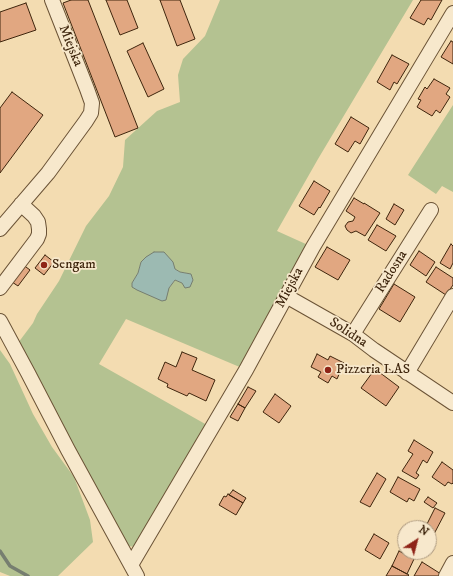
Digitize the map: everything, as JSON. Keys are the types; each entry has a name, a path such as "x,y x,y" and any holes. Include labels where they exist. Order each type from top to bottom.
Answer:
{"street":[{"name":"Miejska","path":"0,229 48,173 91,113 92,103 52,0"},
{"name":"Miejska","path":"134,571 246,370 312,247 453,14"},
{"path":"0,288 37,239 39,234 38,222 34,216 21,204"},
{"name":"Radosna","path":"353,334 431,210"},
{"name":"Solidna","path":"286,296 353,334 407,373 453,403"},
{"path":"407,373 453,296"},
{"name":"Miejska","path":"0,321 134,571"},
{"path":"446,576 453,562"}],"green space":[{"path":"220,0 413,0 277,231 308,245 242,368 126,319 99,364 207,425 135,547 128,546 18,343 33,323 37,314 59,281 86,226 109,196 123,167 125,140 157,111 180,102 178,75 183,59 205,36","holes":["141,262 175,269 180,272 191,274 193,280 182,283 175,280 169,288 132,283 138,273"]},
{"path":"453,105 453,192 442,186 436,194 408,175"},
{"path":"0,350 10,364 33,414 52,447 74,477 90,520 93,542 58,576 10,576 0,572"}],"water":[{"path":"154,252 164,252 173,262 175,269 180,272 191,274 193,280 190,287 185,288 182,283 175,280 169,288 166,300 162,301 132,287 132,283 138,273 141,262"}],"building":[{"path":"71,0 88,0 138,128 115,137 63,3"},
{"path":"106,0 127,0 138,28 120,35"},
{"path":"160,0 180,0 195,39 177,46"},
{"path":"421,0 442,0 431,20 428,18 424,25 410,18"},
{"path":"26,3 36,30 0,42 0,12"},
{"path":"451,41 453,42 453,64 441,57"},
{"path":"143,43 164,89 148,97 127,51"},
{"path":"392,55 409,64 397,84 394,82 390,90 377,82"},
{"path":"434,79 450,88 446,94 450,97 440,113 436,110 432,116 417,107 421,100 418,99 425,87 427,89"},
{"path":"12,92 43,115 0,173 0,108"},
{"path":"351,117 369,128 360,144 355,141 348,152 335,144"},
{"path":"314,181 330,191 314,215 299,206"},
{"path":"354,198 380,213 365,236 356,231 351,233 345,226 348,222 353,221 355,217 346,211"},
{"path":"394,204 404,210 395,225 386,219"},
{"path":"377,225 396,236 386,251 368,240"},
{"path":"451,244 453,246 453,263 450,269 440,263"},
{"path":"327,247 350,260 338,280 315,267"},
{"path":"419,251 435,262 426,276 410,265"},
{"name":"Sengam","path":"45,255 54,262 44,275 35,268"},
{"path":"22,264 30,270 18,286 9,280"},
{"path":"436,267 453,278 453,285 446,295 426,282"},
{"path":"394,284 415,297 400,322 379,309"},
{"path":"182,352 197,358 192,370 215,380 206,401 189,393 187,396 167,387 168,384 158,379 165,362 176,367"},
{"name":"Pizzeria LAS","path":"317,354 328,360 330,356 344,363 337,379 332,376 328,383 318,377 321,372 311,367"},
{"path":"375,369 399,387 386,406 361,388"},
{"path":"248,387 256,391 245,408 238,404"},
{"path":"275,394 291,406 279,423 263,412"},
{"path":"238,404 245,408 238,421 230,417"},
{"path":"414,440 433,452 427,463 423,460 416,473 419,475 416,479 402,471 413,454 408,451"},
{"path":"442,462 453,470 453,483 448,482 445,486 432,477"},
{"path":"377,473 386,479 370,507 360,502"},
{"path":"398,477 420,489 414,501 409,498 407,502 390,492"},
{"path":"233,490 246,498 243,503 229,495"},
{"path":"228,494 243,503 236,515 219,505 224,496 226,497"},
{"path":"428,497 437,503 433,508 424,502"},
{"path":"435,508 445,513 437,528 437,520 429,520"},
{"path":"374,534 389,543 380,559 365,550"},
{"path":"397,555 397,560 414,560 407,574 392,566"},
{"path":"422,562 441,574 440,576 414,576"},
{"path":"392,566 409,575 386,576"}],"waterway":[{"path":"0,551 10,566 28,576"}],"place":[{"name":"Sengam","path":"44,265"},
{"name":"Pizzeria LAS","path":"328,370"}]}
